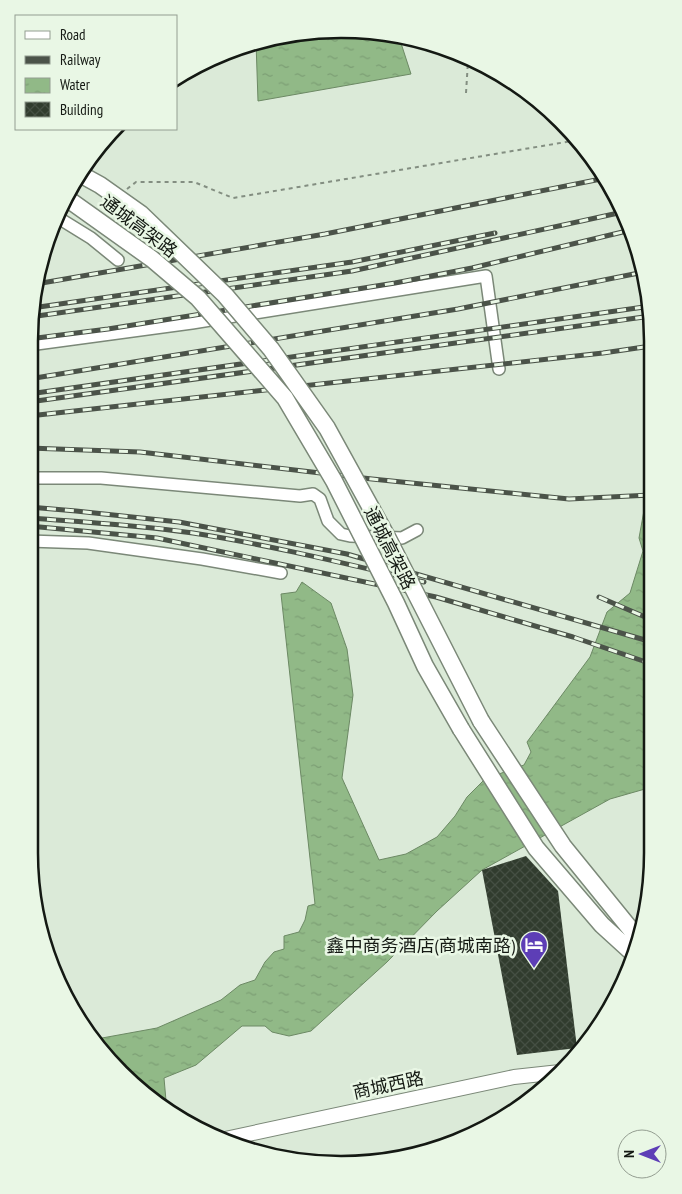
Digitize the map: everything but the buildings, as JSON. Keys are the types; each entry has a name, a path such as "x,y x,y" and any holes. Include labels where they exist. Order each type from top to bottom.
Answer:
{"highway":[{"name":"通城高架路","path":"86,177 141,214 225,295 271,349 331,437 387,537 481,721 563,846 634,933"},
{"name":"通城高架路","path":"72,201 152,259 198,298 285,398 334,481 396,603 425,666 461,729 536,848 602,926 629,949"}],"main road":[{"name":"商城西路","path":"235,1137 514,1077 550,1073"}],"street":[{"path":"63,221 91,238 118,260"},
{"path":"38,344 192,323 486,276 499,368"},
{"path":"38,478 101,478 300,496 313,494 320,499 328,521 341,534 402,538 417,530"},
{"path":"38,541 88,543 202,559 281,573"}],"path":[{"path":"466,93 468,66"},
{"path":"120,193 136,182 194,182 233,198 569,141"}],"water":[{"path":"321,38 361,38 400,43 411,74 258,101 256,50 282,43"},
{"path":"644,510 644,789 610,799 482,870 437,911 387,962 311,1031 289,1036 272,1032 265,1026 242,1026 196,1065 164,1078 166,1101 126,1068 100,1038 157,1028 221,1000 240,985 255,980 265,962 274,952 284,949 284,936 299,932 305,920 308,906 315,904 281,594 296,592 302,582 331,603 347,649 353,695 342,778 379,860 406,854 437,837 455,816 467,797 485,779 524,765 531,752 527,742 590,657 607,612 630,593 643,551 639,538"}],"railway":[{"path":"43,283 325,234 598,180"},
{"path":"39,316 352,271 616,214"},
{"path":"38,338 108,329 395,283 472,268 624,232"},
{"path":"39,307 352,262 495,233"},
{"path":"38,378 458,309 637,273"},
{"path":"38,393 643,307"},
{"path":"38,401 644,317"},
{"path":"38,415 644,347"},
{"path":"38,448 140,452 372,479 569,499 644,495"},
{"path":"38,508 179,522 347,554 644,640"},
{"path":"38,519 193,533 280,549 424,582"},
{"path":"38,527 157,538 436,597 573,637 644,661"},
{"path":"599,597 644,617"}],"place":[{"name":"鑫中商务酒店(商城南路)","path":"534,969"}]}
